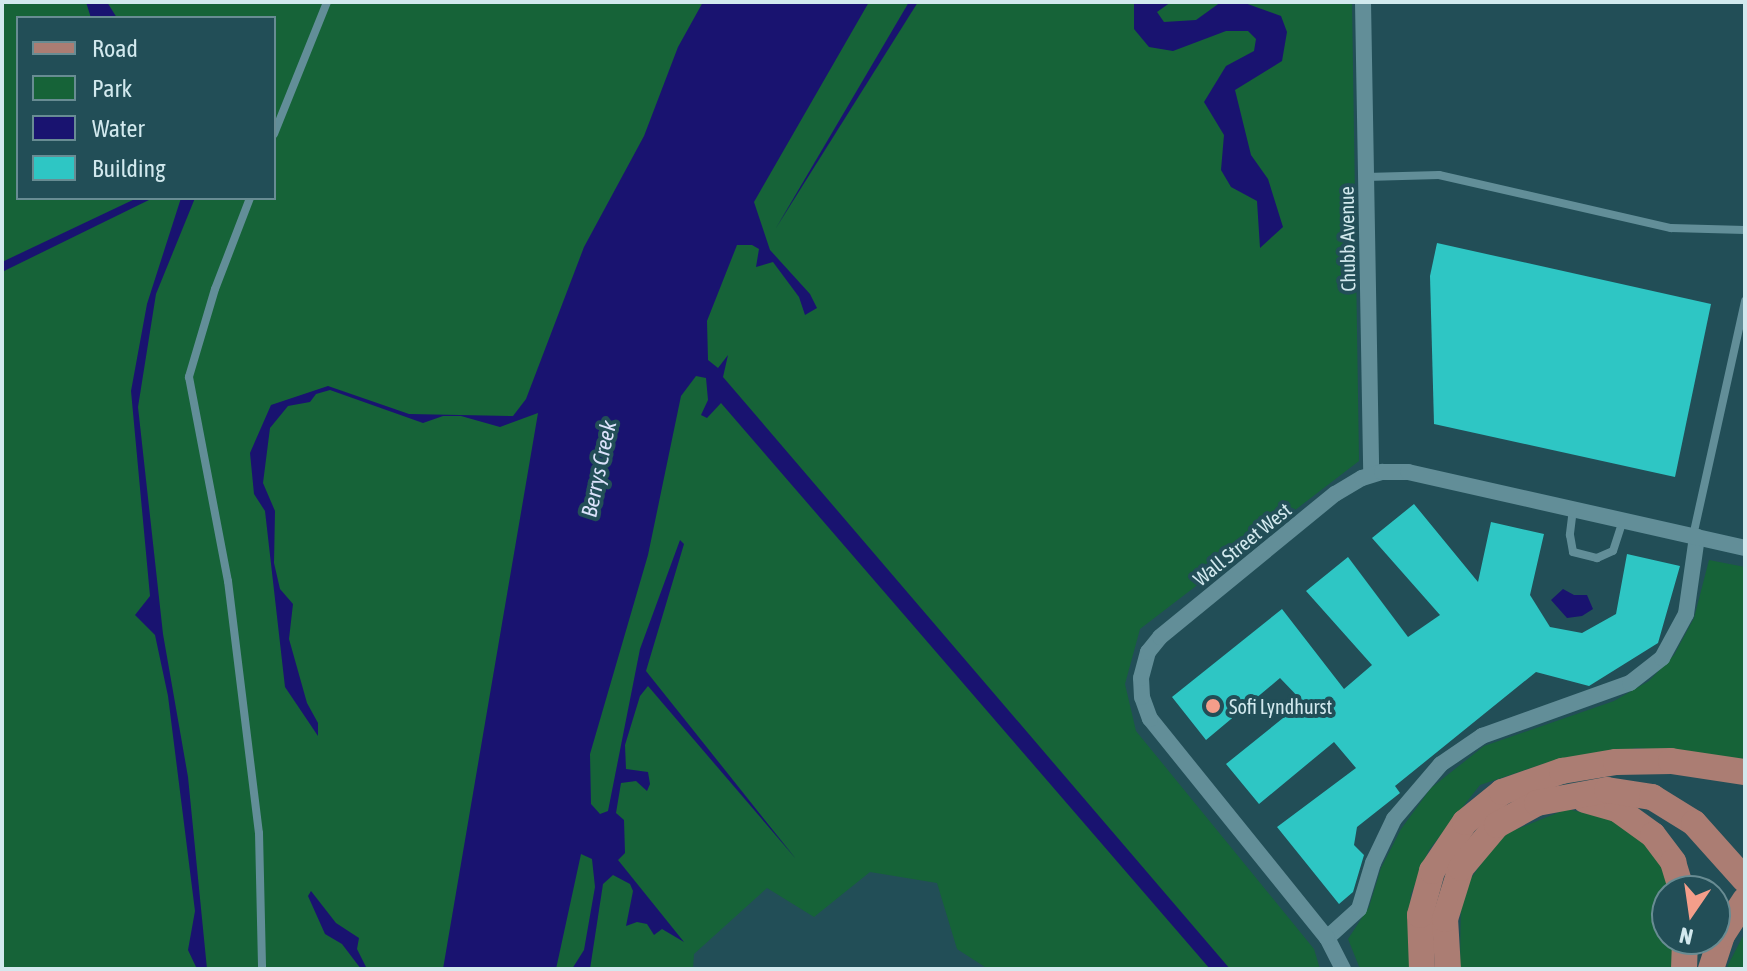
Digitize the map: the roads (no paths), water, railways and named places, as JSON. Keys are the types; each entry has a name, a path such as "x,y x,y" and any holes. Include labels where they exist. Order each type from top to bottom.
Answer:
{"main road":[{"path":"1422,969 1420,915 1432,871 1465,822 1502,792 1562,771 1616,762 1671,761 1745,772"},
{"path":"1448,969 1445,919 1461,868 1497,825 1537,803 1607,790 1652,797 1694,823 1745,880"},
{"path":"1537,803 1582,800 1626,814 1662,844 1677,875"},
{"path":"1711,969 1722,935 1745,900"}],"street":[{"name":"Chubb Avenue","path":"1363,2 1371,474"},
{"name":"Wall Street West","path":"1343,969 1327,938 1157,729 1144,708 1141,678 1148,652 1167,630 1335,494 1371,474 1408,472 1745,548"},
{"path":"1327,938 1359,909 1386,834 1416,775 1482,736 1617,689 1652,668 1670,647 1686,614 1695,537"}],"lane":[{"path":"276,129 327,2"},
{"path":"1366,177 1439,175 1671,228 1745,230"},
{"path":"249,200 215,289 189,377 228,581 259,833 262,969"},
{"path":"1695,537 1745,301"},
{"path":"1573,509 1570,535 1573,552 1597,558 1613,551 1623,520"}],"water":[{"path":"86,2 107,2 116,16 90,16"},
{"name":"Berrys Creek","path":"703,2 869,2 754,202 770,250 810,294 817,308 805,315 799,297 773,262 756,267 759,249 752,245 737,245 707,321 708,360 718,368 728,355 723,377 1230,969 1210,969 721,403 707,418 701,415 708,400 706,378 696,376 681,396 648,555 590,754 591,804 600,814 608,811 640,649 680,540 684,544 646,671 796,859 648,686 640,696 625,745 626,769 648,772 650,784 647,791 636,781 621,783 616,813 624,820 625,853 618,860 684,942 662,929 654,935 647,924 637,922 626,926 633,891 630,884 613,875 603,884 590,969 572,969 584,950 595,887 592,859 581,854 556,969 443,969 538,413 500,427 461,416 443,416 423,423 330,390 316,394 310,402 288,406 270,428 263,483 275,511 274,563 280,589 293,604 289,639 307,703 318,723 318,736 285,687 265,511 254,494 250,453 271,405 328,386 409,414 513,416 526,399 584,247 644,136 678,47"},
{"path":"909,2 918,2 776,228"},
{"path":"1134,2 1171,2 1157,12 1164,22 1196,20 1221,2 1242,2 1281,16 1287,32 1282,61 1235,90 1251,155 1268,179 1283,227 1260,248 1257,201 1231,187 1221,170 1224,135 1204,102 1226,66 1254,51 1256,39 1248,31 1226,31 1173,51 1149,47 1134,29"},
{"path":"133,200 149,200 2,272 2,262"},
{"path":"180,200 194,200 156,294 138,407 163,634 188,777 207,969 197,969 188,950 195,911 168,696 155,635 135,615 150,596 131,391 147,304"},
{"path":"1563,589 1574,595 1587,595 1593,609 1582,616 1567,618 1551,600"},
{"path":"311,891 336,923 359,938 357,949 367,969 361,969 342,944 325,934 308,896"}],"place":[{"name":"Sofi Lyndhurst","path":"1213,706"}]}
